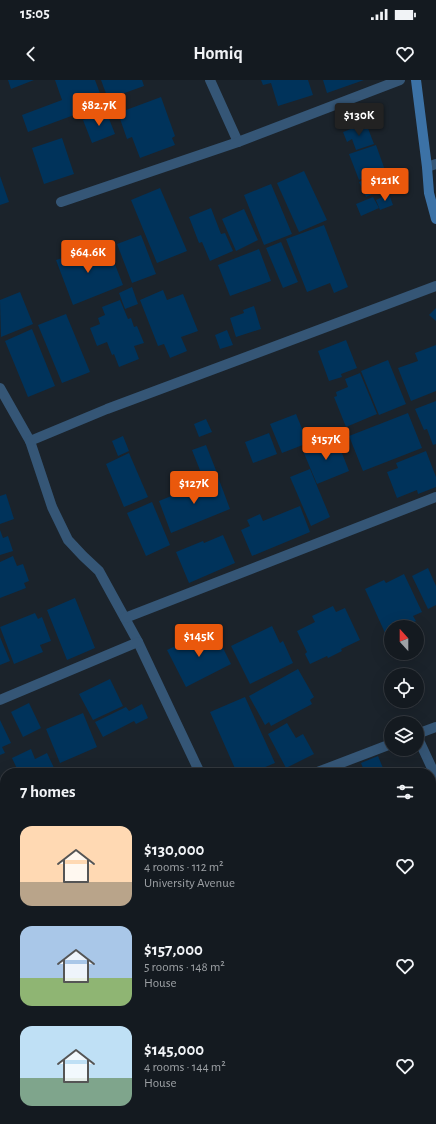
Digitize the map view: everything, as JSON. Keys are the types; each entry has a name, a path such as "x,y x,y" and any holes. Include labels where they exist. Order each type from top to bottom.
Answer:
{"street":[{"path":"210,80 238,142"},
{"path":"61,202 238,142 400,80"},
{"path":"416,80 432,166 428,193 436,219"},
{"path":"30,441 107,409 436,286"},
{"path":"0,388 30,441 52,507 68,540 99,571 138,642 198,768"},
{"path":"125,618 436,497"},
{"path":"0,700 138,642"},
{"path":"424,732 436,727"},
{"path":"328,768 384,747"},
{"path":"424,750 432,768"}],"building":[{"path":"8,80 34,80 11,89"},
{"path":"55,80 95,80 104,104 28,132 22,115 62,100"},
{"path":"101,80 142,80 144,86 108,99"},
{"path":"261,80 308,80 313,95 278,106 271,83 263,85"},
{"path":"323,80 364,80 327,93"},
{"path":"161,97 175,136 172,138 175,145 140,158 132,137 127,139 118,113"},
{"path":"106,111 115,134 92,143 83,120"},
{"path":"366,123 374,144 356,150 352,139 347,142 343,132"},
{"path":"62,138 74,174 44,184 32,148"},
{"path":"376,145 385,170 359,180 349,154"},
{"path":"386,170 392,184 366,197 359,182"},
{"path":"304,171 327,220 299,232 277,183"},
{"path":"0,176 9,202 0,205"},
{"path":"271,184 292,234 264,245 244,195"},
{"path":"160,188 187,251 157,263 131,200"},
{"path":"389,194 393,205 380,210 376,200"},
{"path":"373,197 379,208 361,216 356,204"},
{"path":"211,208 221,234 225,233 233,251 210,261 202,242 199,243 189,217"},
{"path":"244,209 258,240 236,251 222,219"},
{"path":"324,225 348,287 334,293 330,283 307,292 286,239"},
{"path":"141,235 156,274 132,283 117,244"},
{"path":"281,242 298,282 283,288 266,248"},
{"path":"90,243 91,246 94,245 99,258 111,254 123,285 73,305 56,260 65,257 64,254"},
{"path":"259,249 271,281 230,296 218,265"},
{"path":"132,287 138,304 125,309 119,293"},
{"path":"163,290 167,300 183,294 198,331 181,337 187,351 170,358 164,344 158,346 140,300"},
{"path":"20,292 33,324 1,337 0,300"},
{"path":"120,300 128,319 131,318 134,327 137,326 144,343 134,346 139,359 119,367 107,342 97,346 90,328 100,324 98,318 105,315 102,307"},
{"path":"254,306 261,329 236,337 230,318 244,313 243,310"},
{"path":"436,308 436,321 429,315"},
{"path":"66,314 90,372 62,383 38,325"},
{"path":"32,329 55,386 28,397 5,341"},
{"path":"227,330 233,345 220,349 215,335"},
{"path":"346,340 357,368 341,374 342,377 329,381 318,351"},
{"path":"436,345 436,391 411,401 398,368 418,361 415,353"},
{"path":"388,360 406,404 379,415 361,371"},
{"path":"360,373 377,414 346,427 334,397 337,396 336,392 348,387 345,379"},
{"path":"436,401 436,444 433,445 427,429 424,430 415,409"},
{"path":"408,413 422,448 363,471 349,436"},
{"path":"296,414 308,443 282,453 270,424"},
{"path":"206,419 212,432 199,437 194,424"},
{"path":"269,433 277,454 253,463 245,442"},
{"path":"123,436 129,451 118,456 112,441"},
{"path":"336,438 349,471 317,484 303,451"},
{"path":"206,445 217,473 203,478 192,450"},
{"path":"426,451 436,477 436,487 418,494 417,490 397,498 387,472 398,468 396,463"},
{"path":"129,453 148,497 124,507 106,464"},
{"path":"310,469 330,517 311,526 290,477"},
{"path":"218,477 230,509 171,533 159,501"},
{"path":"6,494 14,519 0,524 0,496"},
{"path":"152,502 170,545 146,556 127,513"},
{"path":"300,506 310,532 252,556 241,530 250,526 247,520 260,514 263,521"},
{"path":"0,530 3,538 8,536 13,551 0,555"},
{"path":"223,535 235,563 189,583 176,552"},
{"path":"13,556 17,566 23,564 29,581 24,583 26,588 0,598 0,562"},
{"path":"428,568 436,586 436,605 428,609 412,576"},
{"path":"404,574 422,612 413,616 415,620 384,620 384,631 365,589 384,580 386,583"},
{"path":"75,598 95,648 67,660 47,610"},
{"path":"333,606 336,612 345,608 360,640 341,649 342,651 328,658 327,656 310,664 305,654 307,652 297,631 315,622 312,616"},
{"path":"35,613 38,619 42,617 51,641 40,645 43,652 14,664 0,627"},
{"path":"272,626 280,643 283,641 293,663 250,684 231,646"},
{"path":"214,630 231,664 186,687 167,650 190,639 192,642"},
{"path":"0,637 10,661 0,665"},
{"path":"298,669 314,697 310,700 312,704 271,726 269,722 265,725 249,696"},
{"path":"110,679 123,706 93,720 79,694"},
{"path":"245,697 275,763 263,768 235,768 210,712"},
{"path":"29,703 41,728 23,737 11,712"},
{"path":"142,704 148,718 136,724 134,721 103,737 95,722 126,707 129,711"},
{"path":"83,713 97,747 60,763 46,729"},
{"path":"0,720 11,743 2,747 5,753 0,755"},
{"path":"287,723 296,738 303,734 314,754 286,768 268,734"},
{"path":"31,749 35,759 47,753 54,768 17,768 12,758"},
{"path":"378,756 383,768 363,768 361,763"}]}
